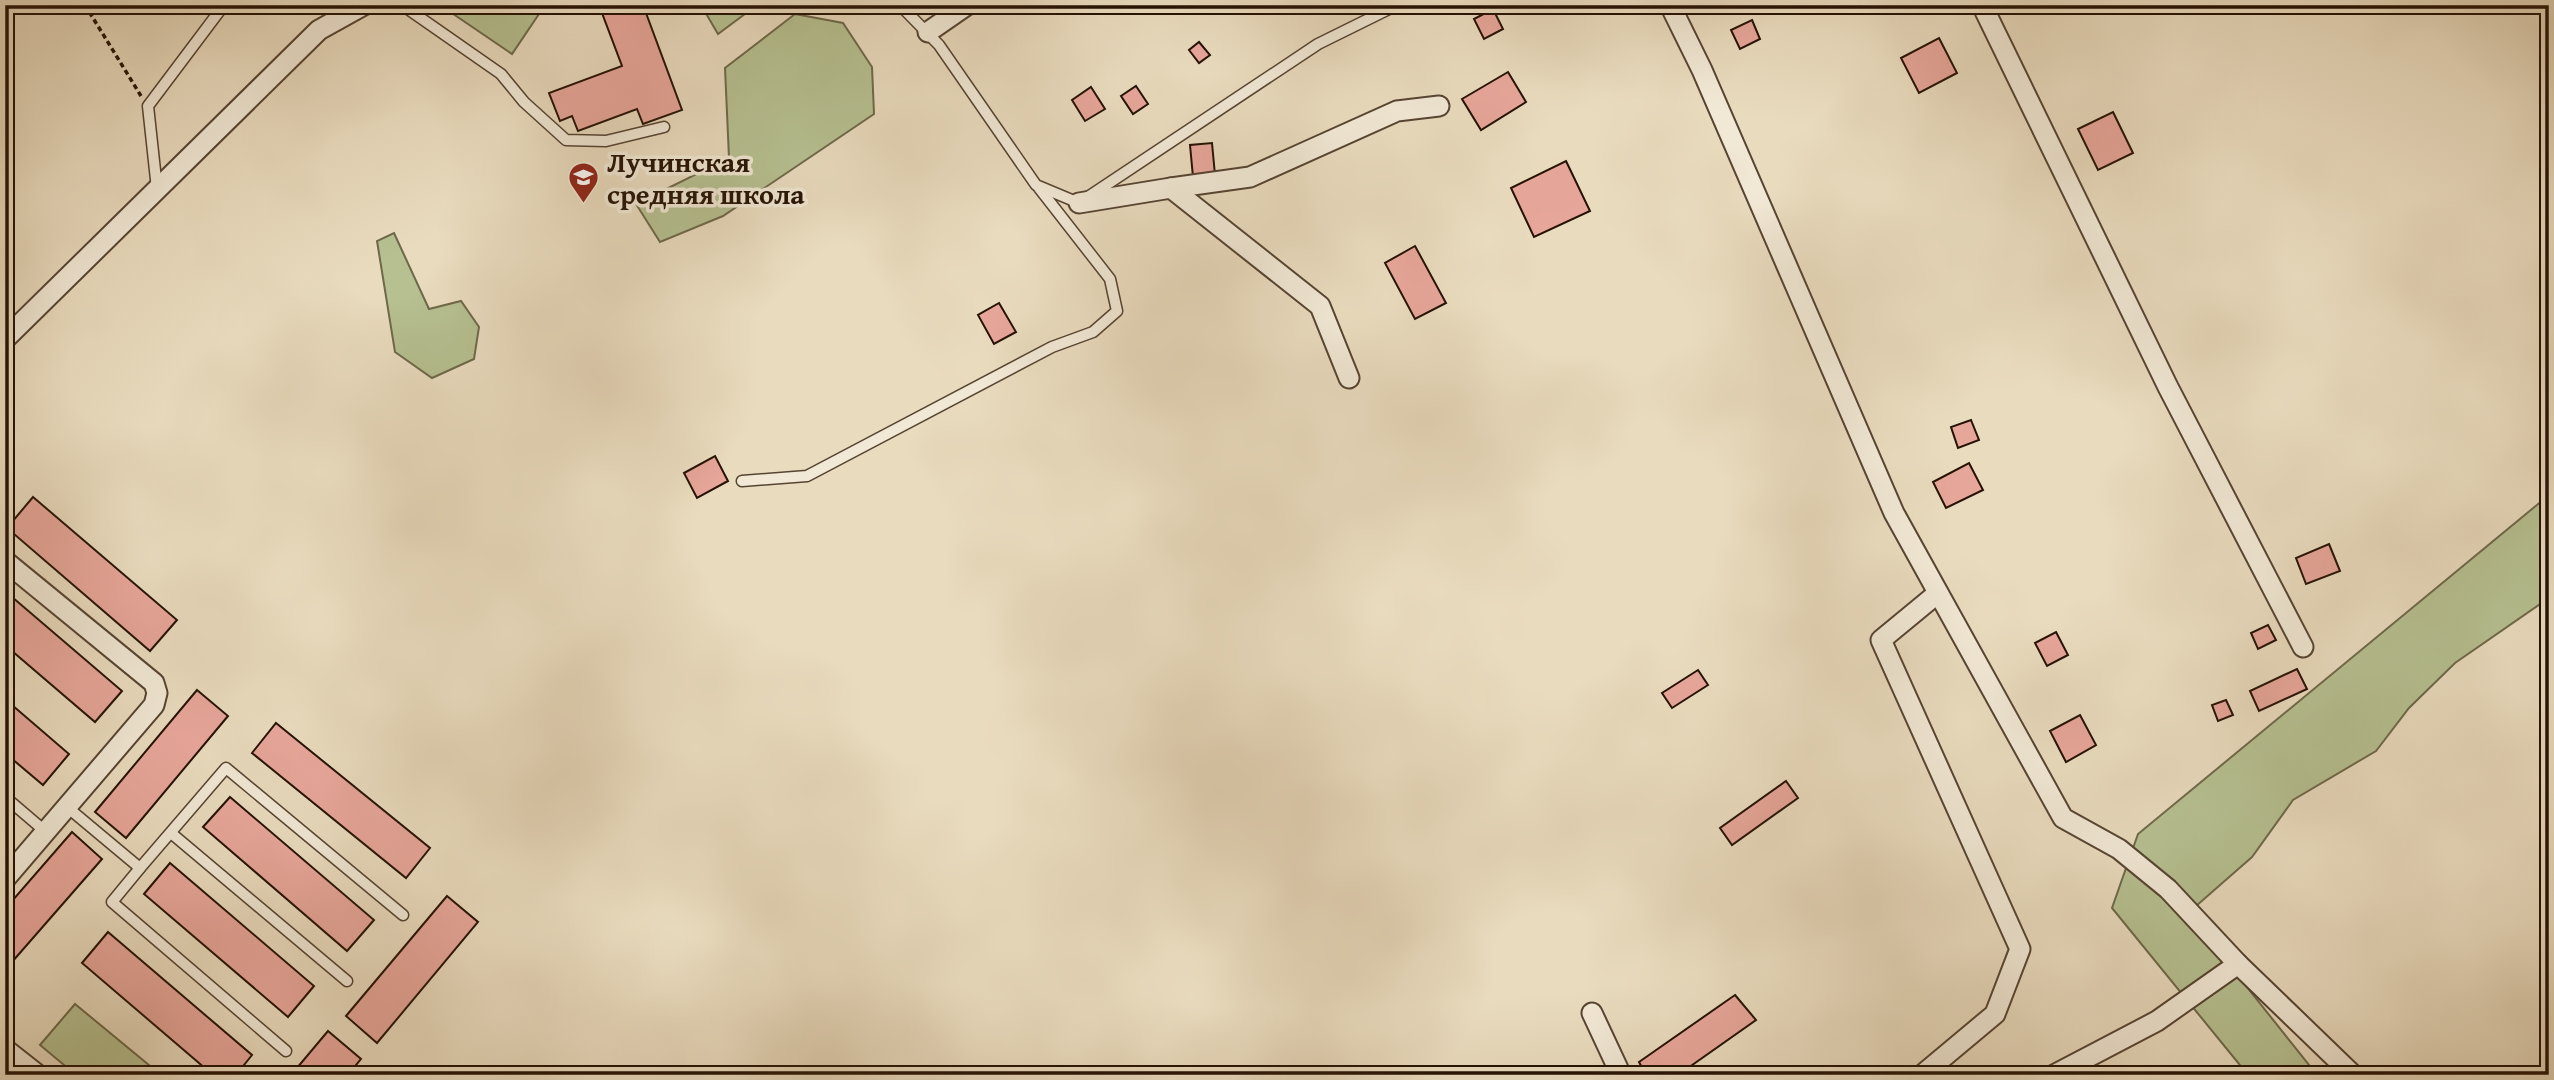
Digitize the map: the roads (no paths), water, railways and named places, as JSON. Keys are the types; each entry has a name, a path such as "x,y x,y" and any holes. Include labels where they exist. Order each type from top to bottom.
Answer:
{"street":[{"path":"5,339 319,30 364,5"},
{"path":"928,32 967,5"},
{"path":"1670,5 1702,70 1894,513 2063,818 2119,849 2168,889 2238,964 2353,1075"},
{"path":"1982,5 2168,387 2303,647"},
{"path":"1079,203 1250,177 1397,111 1439,106"},
{"path":"1171,188 1320,306 1349,378"},
{"path":"5,561 154,683 157,693 154,705 5,879"},
{"path":"1922,1075 1995,1014 2020,949 1881,640 1938,593"},
{"path":"2054,1075 2157,1021 2238,964"},
{"path":"1592,1013 1621,1075"},
{"path":"5,1049 38,1075"}],"lane":[{"path":"157,190 148,106 224,5"},
{"path":"402,5 501,74 524,102 566,140 606,141 664,127"},
{"path":"742,481 807,476 1052,347 1093,332 1116,311 1110,279 1036,185 928,32 900,5"},
{"path":"1036,185 1079,203 1318,44 1397,5"},
{"path":"285,1051 112,902 170,832 226,768 403,915"},
{"path":"5,797 46,832"},
{"path":"67,807 140,868"},
{"path":"170,832 347,981"}],"place":[{"name":"Лучинская средняя школа","path":"584,204"}]}
